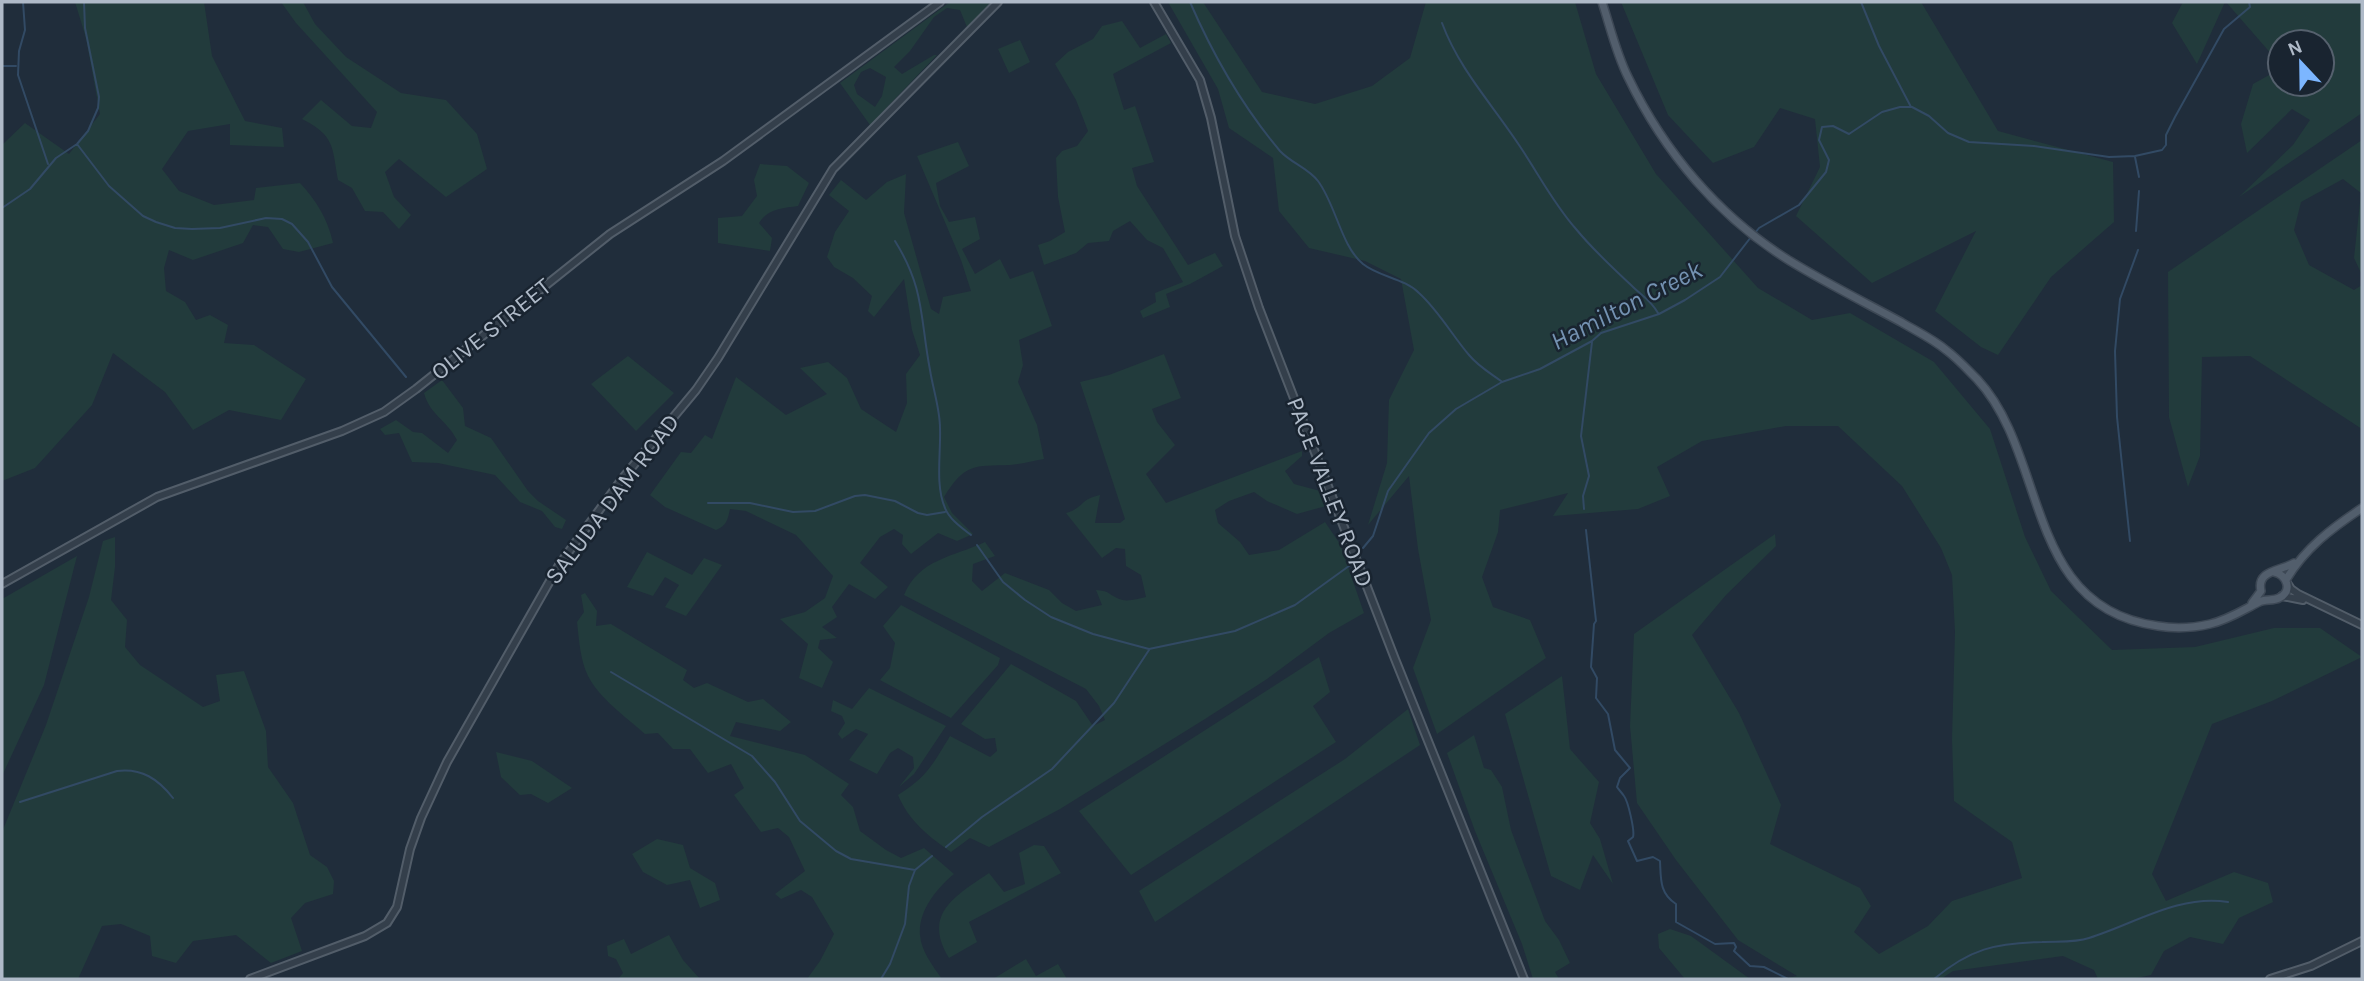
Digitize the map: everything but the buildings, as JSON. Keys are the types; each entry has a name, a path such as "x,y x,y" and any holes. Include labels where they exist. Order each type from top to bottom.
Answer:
{"main road":[{"path":"1602,2 1627,75 1645,110 1693,179 1752,234 1790,261 1946,349 1978,381 1996,406 2013,441 2056,554 2086,593 2105,607 2133,621 2157,626 2197,626 2214,623 2260,601 2282,596 2286,592 2286,581 2299,560 2325,534 2362,508"},
{"path":"2273,599 2267,598 2261,591 2261,579 2299,560"},
{"path":"2274,572 2282,575 2286,581"},
{"path":"2244,610 2261,591"}],"street":[{"name":"OLIVE STREET","path":"2,584 157,497 336,434 384,412 604,239 723,161 940,2"},
{"name":"SALUDA DAM ROAD","path":"250,979 365,936 387,923 397,907 410,849 421,818 447,762 559,565 622,479 696,390 833,169 998,2"},
{"name":"PACE VALLEY ROAD","path":"1154,2 1200,80 1211,118 1235,236 1259,308 1398,669 1524,979"},
{"path":"2286,581 2291,589 2315,603 2362,625"},
{"path":"2282,596 2315,603"},
{"path":"2270,979 2311,966 2362,941"}],"green space":[{"path":"75,2 204,2 212,56 245,121 282,128 284,147 230,145 230,124 188,131 162,169 179,191 214,205 254,200 256,188 300,183 321,210 333,243 299,252 283,249 268,227 253,225 243,243 193,260 169,250 164,268 166,291 185,302 196,320 210,315 228,325 224,343 254,345 306,379 281,420 229,410 193,430 165,392 113,353 92,405 35,468 2,481 2,145 25,123 69,154 100,114 86,38"},
{"path":"281,2 303,2 315,24 346,57 401,93 446,100 477,134 487,169 446,197 399,159 385,172 394,197 411,215 399,229 383,212 365,211 352,188 338,180 333,150 326,137 302,119 321,100 352,126 371,128 377,112 296,23"},
{"path":"950,2 992,2 967,27 960,10 947,8 934,17 910,51 894,67 902,74 937,55 870,125 840,83","holes":["870,68 886,77 882,96 875,107 857,94 854,85 861,72"]},
{"path":"1168,2 1203,2 1262,92 1315,104 1372,86 1410,58 1426,2 1575,2 1596,74 1656,174 1758,288 1812,320 1850,313 1934,362 1990,429 2025,537 2051,591 2112,650 2195,647 2274,628 2320,628 2362,657 2272,701 2212,724 2152,874 2166,901 2234,872 2268,883 2273,902 2239,918 2223,944 2190,937 2164,951 2151,975 2132,979 2098,979 2094,970 2063,956 1953,971 1941,979 1783,979 1797,976 1738,940 1676,860 1637,803 1630,726 1634,634 1775,534 1776,546 1726,595 1692,635 1739,713 1781,805 1770,844 1860,888 1871,906 1854,932 1879,954 1928,926 1952,901 2022,878 2012,842 1954,801 1952,739 1955,632 1952,575 1941,548 1902,486 1838,426 1786,426 1702,441 1657,467 1670,496 1638,509 1553,516 1568,493 1500,510 1498,532 1482,577 1493,607 1530,620 1546,658 1437,734 1413,668 1431,620 1418,549 1409,476 1368,525 1387,463 1389,400 1414,350 1401,279 1365,261 1309,248 1279,211 1273,158 1229,128 1218,89"},
{"path":"1621,2 1921,2 1998,131 2113,162 2114,222 2051,277 1998,355 1981,347 1935,311 1976,231 1872,283 1796,216 1820,167 1815,119 1780,108 1754,147 1713,163 1668,115"},
{"path":"2183,2 2225,2 2197,64 2172,23"},
{"path":"2226,2 2362,2 2362,113 2239,197 2293,145 2310,120 2292,109 2247,153 2241,124 2253,84 2266,77 2266,98 2336,98 2336,28 2266,28 2266,48"},
{"path":"1122,21 1140,48 1166,34 1171,43 1113,74 1124,110 1135,106 1154,162 1132,168 1137,186 1188,265 1215,253 1223,266 1166,294 1170,307 1143,318 1140,311 1156,302 1155,293 1183,282 1163,248 1147,240 1130,221 1113,231 1109,241 1088,243 1076,253 1044,265 1038,245 1065,232 1058,197 1056,158 1062,151 1077,146 1088,131 1076,100 1055,64 1068,52 1093,39 1102,26"},
{"path":"1020,40 1030,62 1009,73 998,49"},
{"path":"2362,140 2362,275 2354,258 2361,193 2343,179 2301,202 2294,230 2309,265 2354,290 2362,285 2362,429 2250,356 2202,357 2200,456 2188,487 2169,417 2168,272"},
{"path":"958,142 969,166 936,183 940,206 949,222 975,217 980,239 962,249 975,274 1000,259 1010,279 1033,271 1052,326 1019,340 1023,365 1018,382 1037,425 1044,459 1014,465 979,467 958,478 944,497 952,513 973,534 957,541 938,533 911,554 902,544 903,535 894,529 880,537 860,563 888,587 875,599 849,584 832,607 837,617 822,627 837,638 820,640 818,648 833,662 822,688 799,678 808,644 780,619 805,612 825,598 833,576 796,535 746,511 730,509 725,524 716,530 665,507 650,495 681,452 691,453 705,435 712,439 736,377 786,415 827,394 800,368 828,362 847,378 861,409 896,432 907,403 906,374 920,355 912,330 904,279 874,317 868,311 872,296 853,278 834,267 827,257 835,232 849,211 829,195 841,180 866,200 887,182 906,174 904,213 931,309 939,314 943,297 971,291 961,260 917,156"},
{"path":"760,164 787,166 809,183 798,206 771,212 762,218 759,223 772,238 770,251 718,243 718,218 742,216 757,196 754,180"},
{"path":"1164,354 1181,398 1152,409 1157,422 1175,445 1146,474 1166,503 1302,451 1302,456 1285,471 1294,484 1320,491 1326,506 1297,514 1254,492 1229,501 1215,510 1218,523 1240,542 1249,555 1279,550 1325,522 1340,544 1364,613 1329,633 1267,679 1205,719 1060,809 989,847 970,838 951,852 920,827 898,795 928,769 950,736 990,757 997,751 995,738 985,739 961,724 1011,664 1076,701 1093,726 1105,720 1099,706 1086,689 904,595 910,583 928,566 985,542 995,556 973,564 972,581 982,591 1005,573 1049,590 1062,603 1076,611 1102,605 1096,590 1124,600 1146,597 1141,575 1126,566 1125,549 1116,548 1102,558 1066,513 1100,495 1095,523 1120,523 1125,519 1080,382 1109,375"},
{"path":"628,356 674,393 636,431 591,384"},
{"path":"442,380 463,408 465,426 491,438 528,491 566,520 562,529 555,527 542,511 520,502 495,475 438,463 412,462 399,433 385,435 380,429 396,420 413,432 422,433 448,453 457,440 430,407 424,393"},
{"path":"115,537 111,600 127,620 125,647 140,665 203,707 220,701 216,675 244,671 266,731 268,767 293,803 310,855 327,867 334,881 333,894 305,903 291,918 302,951 271,963 236,935 193,941 176,963 152,956 150,936 121,924 102,926 78,979 2,979 2,832 46,725 89,597 103,541"},
{"path":"647,552 692,575 704,558 722,565 686,616 665,607 679,585 665,577 653,596 627,587"},
{"path":"77,556 44,685 2,776 2,599"},
{"path":"585,593 597,611 596,626 611,624 687,670 683,680 694,688 707,683 748,702 763,699 791,722 780,731 736,722 730,736 805,755 849,784 841,795 853,807 860,831 901,858 924,848 954,874 930,901 920,926 923,947 942,979 807,979 834,934 812,897 801,890 781,899 775,894 805,871 789,837 778,828 761,832 734,795 744,788 731,764 708,773 690,749 673,749 658,733 645,734 599,692 588,676 580,649 577,622 584,612 581,595"},
{"path":"901,605 1000,658 998,665 951,718 880,680 890,668 895,643 883,626"},
{"path":"1319,657 1330,692 1313,706 1336,742 1131,875 1079,811"},
{"path":"1562,676 1570,749 1599,782 1590,823 1600,839 1613,884 1593,855 1580,890 1551,876 1505,714"},
{"path":"869,688 946,726 914,774 899,787 914,768 913,757 898,748 890,753 877,774 849,760 868,734 856,729 842,739 838,734 845,723 842,716 831,711 833,700 852,709"},
{"path":"1408,709 1420,745 1155,922 1139,891 1345,759"},
{"path":"1474,735 1484,768 1491,770 1502,787 1511,830 1545,921 1559,940 1570,963 1555,972 1559,979 1533,979 1522,944 1475,831 1447,753"},
{"path":"496,752 532,761 572,788 548,803 531,794 520,795 501,777"},
{"path":"657,839 683,845 690,868 715,883 720,900 700,908 690,880 667,885 643,872 632,854"},
{"path":"1034,845 1044,846 1061,873 969,922 977,942 949,958 939,929 946,908 954,898 989,873 1004,892 1025,884 1019,853"},
{"path":"1670,929 1691,936 1750,979 1685,979 1659,948 1658,934"},
{"path":"669,935 683,960 700,979 618,979 623,973 616,959 608,956 607,946 624,939 631,954"},
{"path":"1026,959 1036,976 1058,964 1067,979 993,979"}],"waterway":[{"path":"23,2 25,30 19,51 18,75 48,164"},
{"path":"2,208 30,189 56,158 77,144 88,131 98,108 99,97 85,28 84,2"},
{"path":"1190,2 1219,61 1254,117 1280,151 1318,181 1355,256 1369,268 1406,284 1419,293 1473,359 1501,381"},
{"path":"1861,2 1879,46 1911,107"},
{"name":"Hamilton Creek","path":"1755,233 1799,205 1826,172 1829,160 1819,140 1822,127 1833,126 1849,134 1882,112 1900,107 1912,107 1929,116 1948,133 1969,142 2034,146 2109,157 2135,156 2162,150 2175,117 2224,29 2250,7 2249,2"},
{"path":"1442,23 1457,56 1560,209 1589,244 1649,301 1658,313"},
{"path":"2,66 16,66"},
{"path":"77,144 109,186 143,216 156,222 175,228 192,229 220,228 266,218 282,219 292,224 308,242 332,287 406,377"},
{"path":"2135,157 2139,177"},
{"path":"2136,231 2139,191"},
{"name":"Hamilton Creek","path":"1363,548 1373,536 1388,491 1429,433 1456,409 1502,382 1540,369 1592,341 1601,333 1659,314 1685,300 1720,277 1751,237"},
{"path":"895,241 912,274 920,304 940,421 939,479 942,499 949,516 971,535"},
{"path":"2130,541 2117,417 2115,351 2120,299 2138,250"},
{"path":"1584,509 1583,496 1589,476 1581,436 1592,342"},
{"path":"708,503 750,503 793,512 815,511 865,495 895,501 927,515 945,512"},
{"path":"1586,530 1596,621 1591,667 1597,678 1596,698 1608,714 1615,750 1630,768 1620,778 1617,787 1626,799 1631,816 1633,837 1628,841 1637,861 1653,857 1660,861 1664,890 1676,904 1676,922 1715,944 1734,943 1734,951 1750,966 1764,967 1788,979"},
{"name":"Hamilton Creek","path":"977,545 1003,582 1051,617 1093,634 1149,649 1235,631 1295,605 1349,566"},
{"name":"Hamilton Creek","path":"946,847 982,817 1052,769 1114,703 1149,650"},
{"name":"Hamilton Creek","path":"611,672 752,756 775,782 800,821 836,851 851,859 915,870"},
{"path":"20,802 117,771 134,771 149,776 173,798"},
{"path":"881,979 890,964 905,924 909,886 915,870 932,856"},
{"path":"1934,979 1972,954 1997,946 2084,940 2174,906 2192,902 2228,902"}]}
